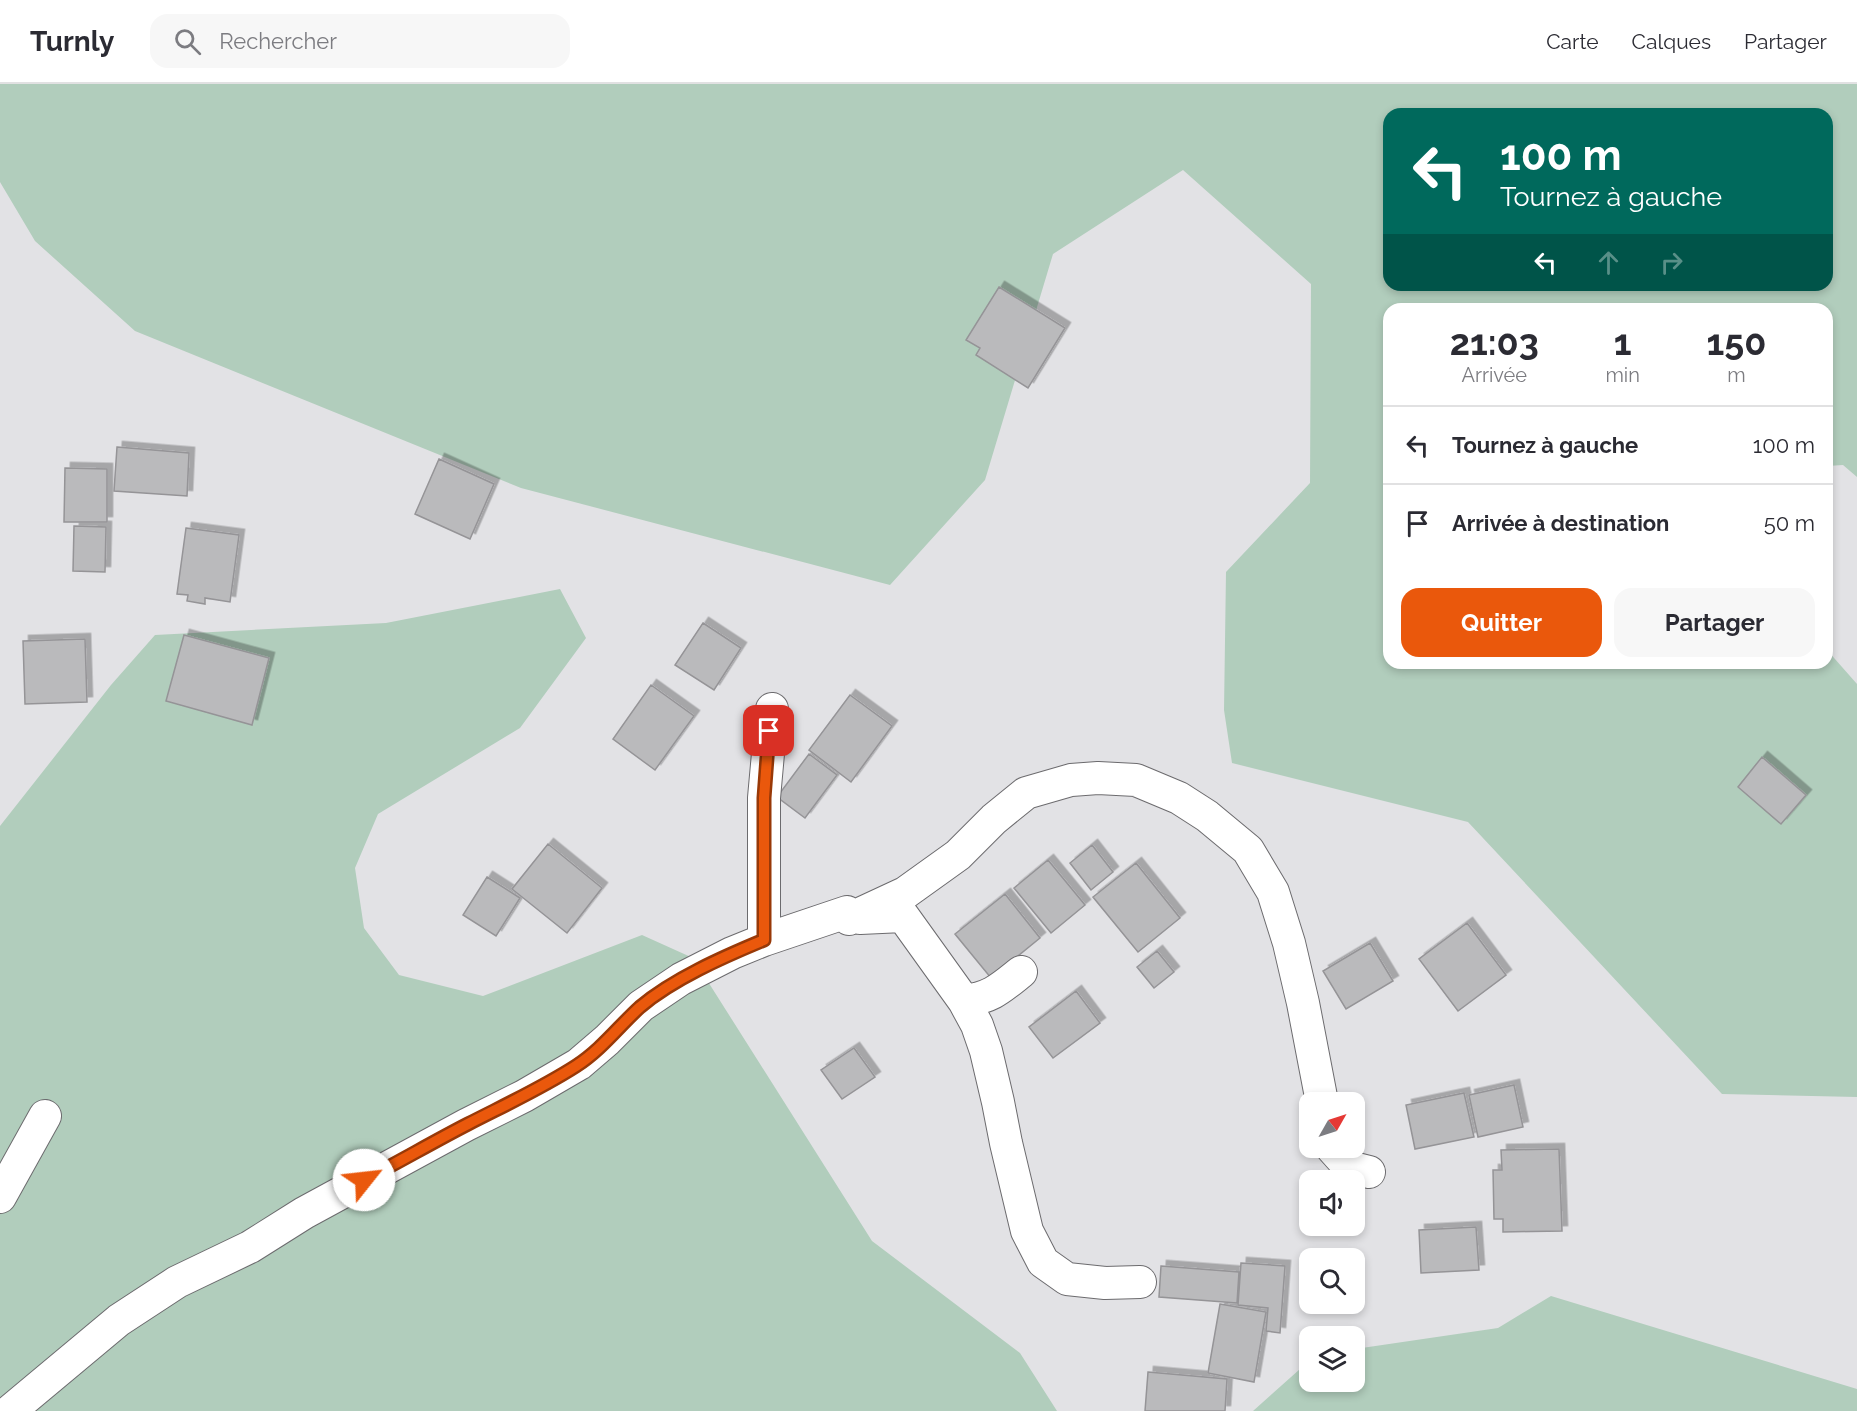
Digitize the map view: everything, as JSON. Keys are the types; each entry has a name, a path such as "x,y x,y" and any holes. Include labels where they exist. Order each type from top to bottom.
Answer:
{"street":[{"path":"764,940 764,798 772,709"},
{"path":"849,918 905,892 932,874 958,855 994,819 1026,793 1071,780 1098,778 1136,780 1179,798 1207,816 1248,850 1273,892 1289,943 1320,1092"},
{"path":"10,1411 119,1320 177,1282 250,1247 324,1202 524,1096 579,1064 641,1006 681,979 732,953 764,940 847,912 849,918"},
{"path":"849,918 903,916 964,1001 977,1025 986,1052 1027,1231 1043,1262 1068,1279 1105,1283 1140,1282"},
{"path":"964,1001 981,999 998,990 1021,972"},
{"path":"0,1197 45,1116"},
{"path":"1341,1158 1349,1167 1369,1172"}],"green space":[{"path":"0,84 1857,84 1857,477 1843,465 1833,466 1833,303 1383,303 1383,669 1833,669 1833,657 1857,684 1857,1097 1722,1094 1468,822 1232,763 1224,710 1226,572 1310,483 1311,284 1183,170 1053,254 985,480 890,585 521,488 135,331 35,241 0,182"},
{"path":"560,589 586,638 520,728 378,814 355,868 364,928 399,975 483,996 642,935 693,958 872,1241 1020,1353 1057,1411 0,1411 0,826 111,685 155,635 386,623"},
{"path":"1551,1296 1857,1389 1857,1411 1253,1411 1299,1370 1299,1392 1365,1392 1365,1348 1498,1328"}],"building":[{"path":"999,287 1065,328 1028,388 976,355 980,348 966,340"},
{"path":"117,447 189,453 187,496 114,491"},
{"path":"439,459 494,484 470,539 415,514"},
{"path":"65,468 107,469 107,522 64,522"},
{"path":"74,526 106,527 105,572 73,571"},
{"path":"186,528 239,535 230,602 205,598 205,604 187,601 188,595 177,594"},
{"path":"703,623 741,648 714,690 675,665"},
{"path":"184,635 269,658 252,725 166,701"},
{"path":"85,639 87,702 25,704 23,641"},
{"path":"651,685 694,716 655,770 613,739"},
{"path":"850,695 892,726 851,782 809,750"},
{"path":"809,754 837,775 805,818 777,797"},
{"path":"1762,757 1806,795 1781,824 1738,787"},
{"path":"548,844 602,888 567,933 512,889"},
{"path":"1092,845 1113,872 1091,890 1070,863"},
{"path":"1048,860 1085,905 1051,933 1014,888"},
{"path":"1136,863 1180,918 1138,952 1093,897"},
{"path":"487,877 520,898 496,936 463,915"},
{"path":"1005,894 1040,938 991,978 955,934"},
{"path":"1467,923 1506,975 1458,1011 1419,959"},
{"path":"1370,943 1393,981 1346,1009 1323,971"},
{"path":"1157,951 1174,972 1154,988 1137,967"},
{"path":"1076,991 1100,1023 1053,1058 1029,1027"},
{"path":"854,1048 875,1077 842,1099 821,1070"},
{"path":"1514,1085 1523,1127 1478,1137 1469,1095"},
{"path":"1464,1093 1474,1137 1415,1149 1406,1105"},
{"path":"1559,1149 1562,1231 1503,1232 1503,1219 1494,1219 1493,1170 1502,1170 1501,1150"},
{"path":"1476,1227 1479,1270 1421,1273 1419,1230"},
{"path":"1241,1263 1285,1266 1280,1333 1266,1331 1268,1308 1238,1305"},
{"path":"1161,1266 1239,1272 1237,1303 1159,1297"},
{"path":"1220,1304 1266,1312 1254,1382 1208,1373"},
{"path":"1148,1372 1227,1379 1225,1411 1145,1411"}],"route":[{"path":"364,1180 524,1096 579,1064 641,1006 681,979 732,953 764,940 764,798 769,731"}]}
